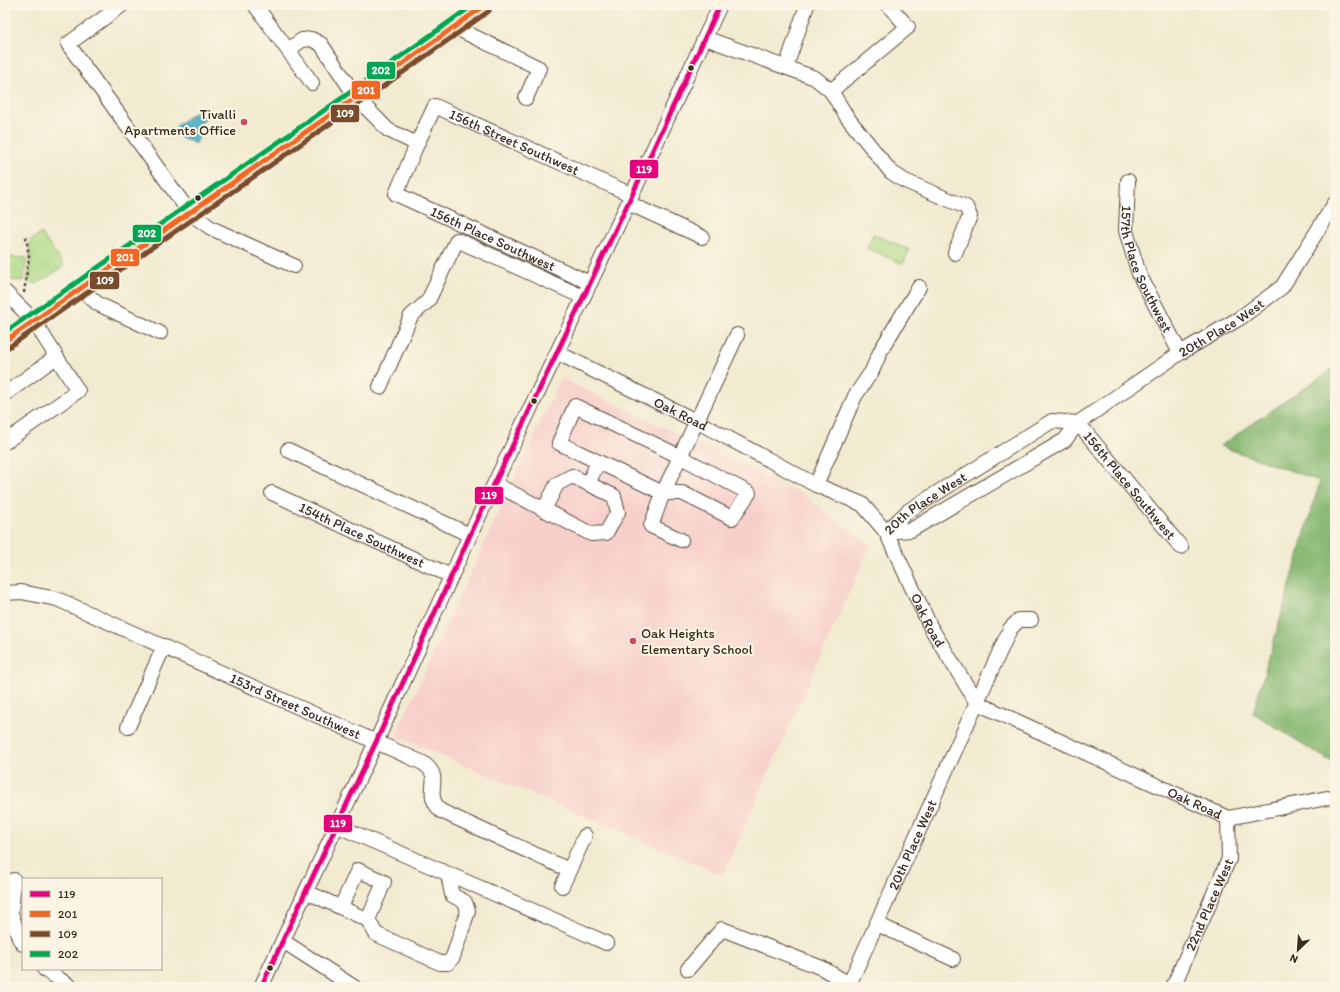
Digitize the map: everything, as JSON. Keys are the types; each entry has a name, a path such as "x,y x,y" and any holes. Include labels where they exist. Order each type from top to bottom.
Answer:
{"street":[{"path":"122,5 68,44 190,213 211,228 294,266"},
{"path":"255,5 312,83"},
{"path":"5,341 190,213 485,5"},
{"path":"261,987 338,826 470,535 558,353 720,5"},
{"path":"786,67 807,5"},
{"path":"831,92 908,27 888,5"},
{"path":"454,27 539,68 526,98"},
{"path":"705,38 815,78 831,92 847,117 891,172 905,181 966,207 970,216 955,253"},
{"path":"288,50 302,40 311,39 321,44 356,96 388,130 418,144"},
{"name":"156th Street Southwest","path":"418,144 435,106 630,199"},
{"name":"156th Place Southwest","path":"418,144 396,194 590,283"},
{"name":"157th Place Southwest","path":"1128,181 1126,231 1128,238 1140,274 1180,353"},
{"path":"630,199 702,237"},
{"name":"20th Place West","path":"886,532 910,530 1065,440 1078,423 1180,353 1240,318 1282,287 1335,203"},
{"path":"380,387 411,316 428,301 457,240 583,297"},
{"path":"816,485 855,396 872,371 881,350 919,287"},
{"path":"81,289 98,304 160,333"},
{"path":"5,292 34,321 78,391 5,442"},
{"path":"681,540 651,526 679,456 737,335"},
{"name":"Oak Road","path":"558,353 696,421 816,485 862,504 886,532 931,628 977,703 1228,818 1327,798"},
{"path":"5,394 56,357"},
{"path":"575,406 679,456 749,493 732,518 682,493 663,493 559,443 575,406"},
{"name":"20th Place West","path":"886,532 908,511 1052,421 1078,423"},
{"name":"156th Place Southwest","path":"1078,423 1181,547"},
{"path":"288,450 470,535"},
{"path":"588,484 598,462"},
{"path":"495,484 544,510 591,534 606,533 618,512 614,496 572,476 556,484 544,510"},
{"name":"154th Place Southwest","path":"272,493 451,576"},
{"name":"153rd Street Southwest","path":"5,593 21,592 57,599 423,763 430,768 433,774 434,781 432,800 441,811 569,870"},
{"name":"20th Place West","path":"849,986 1010,628 1019,620 1031,620"},
{"path":"128,727 164,646"},
{"name":"22nd Place West","path":"1173,987 1229,859 1228,818"},
{"path":"338,826 575,928 606,943"},
{"path":"562,886 585,836"},
{"path":"341,908 358,870 384,882 368,920"},
{"path":"306,892 368,920 376,934 440,963 448,963 453,957 468,911 465,902 452,895 448,874"},
{"path":"14,880 11,913 19,938 22,942"},
{"path":"877,924 953,960"},
{"path":"688,970 722,929 822,968 849,986"},
{"path":"283,941 354,987"},
{"path":"45,970 70,987"}],"path":[{"path":"24,293 29,257 26,236"}],"shaded area":[{"name":"Oak Heights Elementary School","path":"561,378 802,494 870,546 723,875 395,736"}],"green space":[{"path":"41,233 64,266 37,284 27,282 30,262 30,241"},
{"path":"873,234 909,250 903,264 867,248"},
{"path":"5,258 27,258 23,281 5,279"},
{"path":"1335,367 1335,764 1253,713 1320,481 1220,446"}],"water":[{"path":"198,110 205,120 196,127 200,135 196,144 173,134 178,124"}],"transit line":[{"name":"202","path":"5,332 473,5"},
{"name":"201","path":"5,341 356,97 485,5"},
{"name":"119","path":"261,987 376,742 470,535 632,195 720,5"},
{"name":"109","path":"9,347 360,103 489,11"}],"place":[{"name":"Tivalli Apartments Office","path":"244,122"},
{"name":"Oak Heights Elementary School","path":"633,641"}]}
